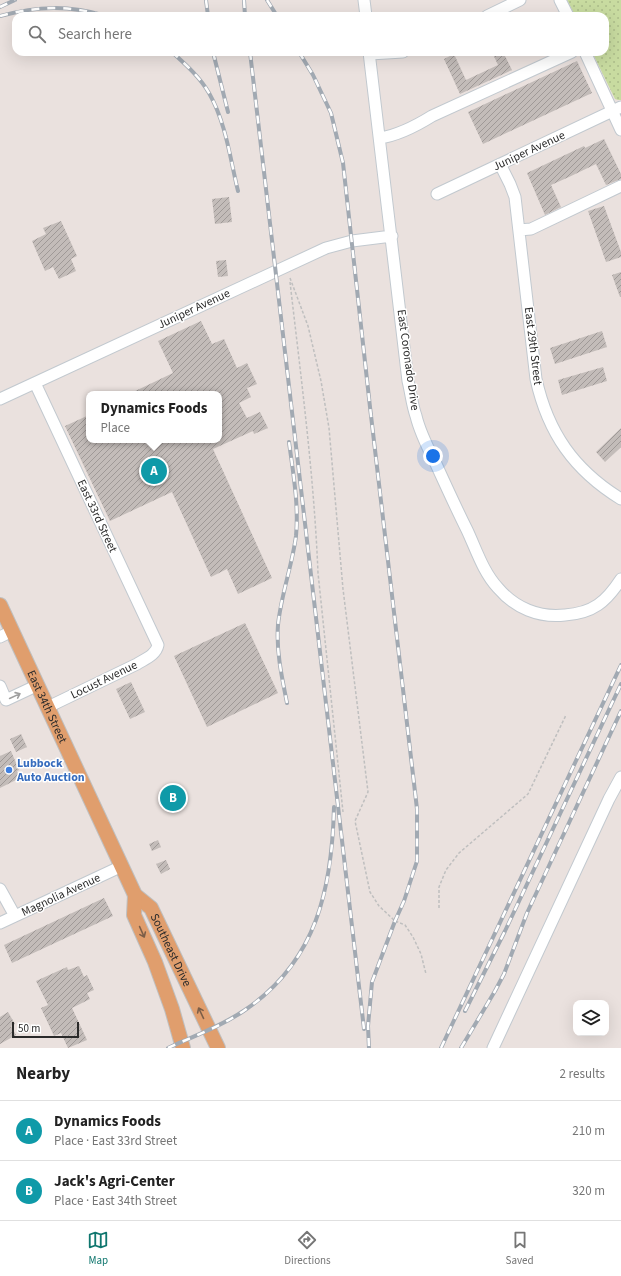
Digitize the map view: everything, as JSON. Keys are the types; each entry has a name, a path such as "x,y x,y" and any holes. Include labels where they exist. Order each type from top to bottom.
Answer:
{"main road":[{"name":"East 34th Street","path":"0,605 6,634 38,685 135,895"},
{"name":"Southeast Drive","path":"135,895 134,915 155,962 172,1009 183,1048"},
{"name":"Southeast Drive","path":"135,895 151,908 218,1048"}],"street":[{"path":"364,0 366,12"},
{"path":"495,12 520,0"},
{"path":"560,0 566,12"},
{"name":"East Coronado Drive","path":"370,56 408,381 416,417 426,443 484,567 497,588 518,605 536,613 552,615 587,612 597,606 608,596 621,580"},
{"path":"380,138 391,136 420,124 432,116 563,56"},
{"path":"586,56 617,109 621,130"},
{"name":"Juniper Avenue","path":"436,194 617,109"},
{"name":"East 29th Street","path":"500,164 515,197 536,379 539,393 551,426 579,465 599,484 621,499"},
{"path":"519,230 531,229 621,186"},
{"name":"Juniper Avenue","path":"0,399 326,248 340,243 392,236"},
{"name":"East 33rd Street","path":"35,383 158,646 157,650"},
{"name":"Locust Avenue","path":"48,707 137,664 151,656 157,650"},
{"path":"0,686 6,700 38,685"},
{"path":"493,1048 621,777"},
{"name":"Magnolia Avenue","path":"0,923 122,866"},
{"path":"0,889 15,916"}],"path":[{"path":"343,812 318,573 309,445 290,278 308,326 321,381 329,428 343,588 368,792 355,821 370,892 379,906 395,921 405,925 413,937 421,954 426,974"},
{"path":"439,908 439,887 446,870 459,853 528,794 566,715"}],"green space":[{"path":"567,0 621,0 621,100 615,99 594,56 609,56 609,12 573,12"}],"building":[{"path":"450,56 455,56 466,80 498,65 494,56 505,56 512,70 460,94 444,59"},
{"path":"577,61 592,93 483,144 468,112"},
{"path":"604,139 621,174 621,179 606,185 596,164 551,185 561,207 545,215 527,173 584,146 585,148"},
{"path":"229,197 232,222 215,224 212,199"},
{"path":"604,206 621,252 621,257 606,262 588,211"},
{"path":"61,221 77,256 71,259 76,271 59,279 53,267 45,271 32,241 46,234 43,228"},
{"path":"226,260 228,276 218,277 216,261"},
{"path":"621,272 621,297 620,297 612,275"},
{"path":"201,321 212,344 224,339 237,368 247,363 257,384 247,388 251,397 239,403 247,418 260,412 268,428 254,434 253,431 213,449 272,578 238,594 227,569 211,577 172,492 110,521 65,426 86,416 86,443 222,443 222,391 135,391 173,373 158,341"},
{"path":"602,331 607,347 555,364 550,348"},
{"path":"603,367 607,381 562,395 558,380"},
{"path":"621,428 621,447 605,462 596,452"},
{"path":"245,623 278,693 207,727 174,656"},
{"path":"131,682 145,712 130,719 116,689"},
{"path":"21,734 27,747 16,752 10,739"},
{"name":"Lubbock Auto Auction","path":"11,751 19,770 17,771 20,778 0,788 0,756"},
{"path":"179,789 184,799 167,807 163,797"},
{"path":"158,840 161,847 152,851 149,844"},
{"path":"166,860 170,869 161,874 156,864"},
{"path":"104,898 113,916 12,963 4,945"},
{"path":"79,966 84,977 87,975 94,990 87,993 90,999 72,1008 87,1040 68,1048 61,1033 54,1036 41,1008 48,1005 36,981 67,967 68,970"},
{"path":"8,1012 15,1024 11,1026 16,1035 0,1044 0,1017"}],"railway":[{"path":"0,7 15,0"},
{"path":"206,0 208,12"},
{"path":"244,0 245,12"},
{"path":"267,0 274,12"},
{"path":"18,12 53,8 92,12"},
{"path":"0,16 12,13"},
{"path":"176,56 201,82 215,104 224,128 238,191"},
{"path":"214,56 228,112"},
{"path":"250,56 364,1029"},
{"path":"301,56 313,75 331,113 343,163 417,809 417,861 404,901 372,982 368,1026 369,1048"},
{"path":"287,703 280,664 278,625 279,614 294,547 297,524 295,489 289,442"},
{"path":"441,1048 621,665"},
{"path":"465,1011 505,931 621,684"},
{"path":"461,1048 504,974 527,913 621,711"},
{"path":"168,1048 236,1016 269,991 289,969 304,946 316,920 324,894 333,837 334,807"}],"place":[{"name":"Dynamics Foods","path":"154,471"},
{"name":"Lubbock Auto Auction","path":"9,770"},
{"name":"Jack's Agri-Center","path":"173,798"}]}
